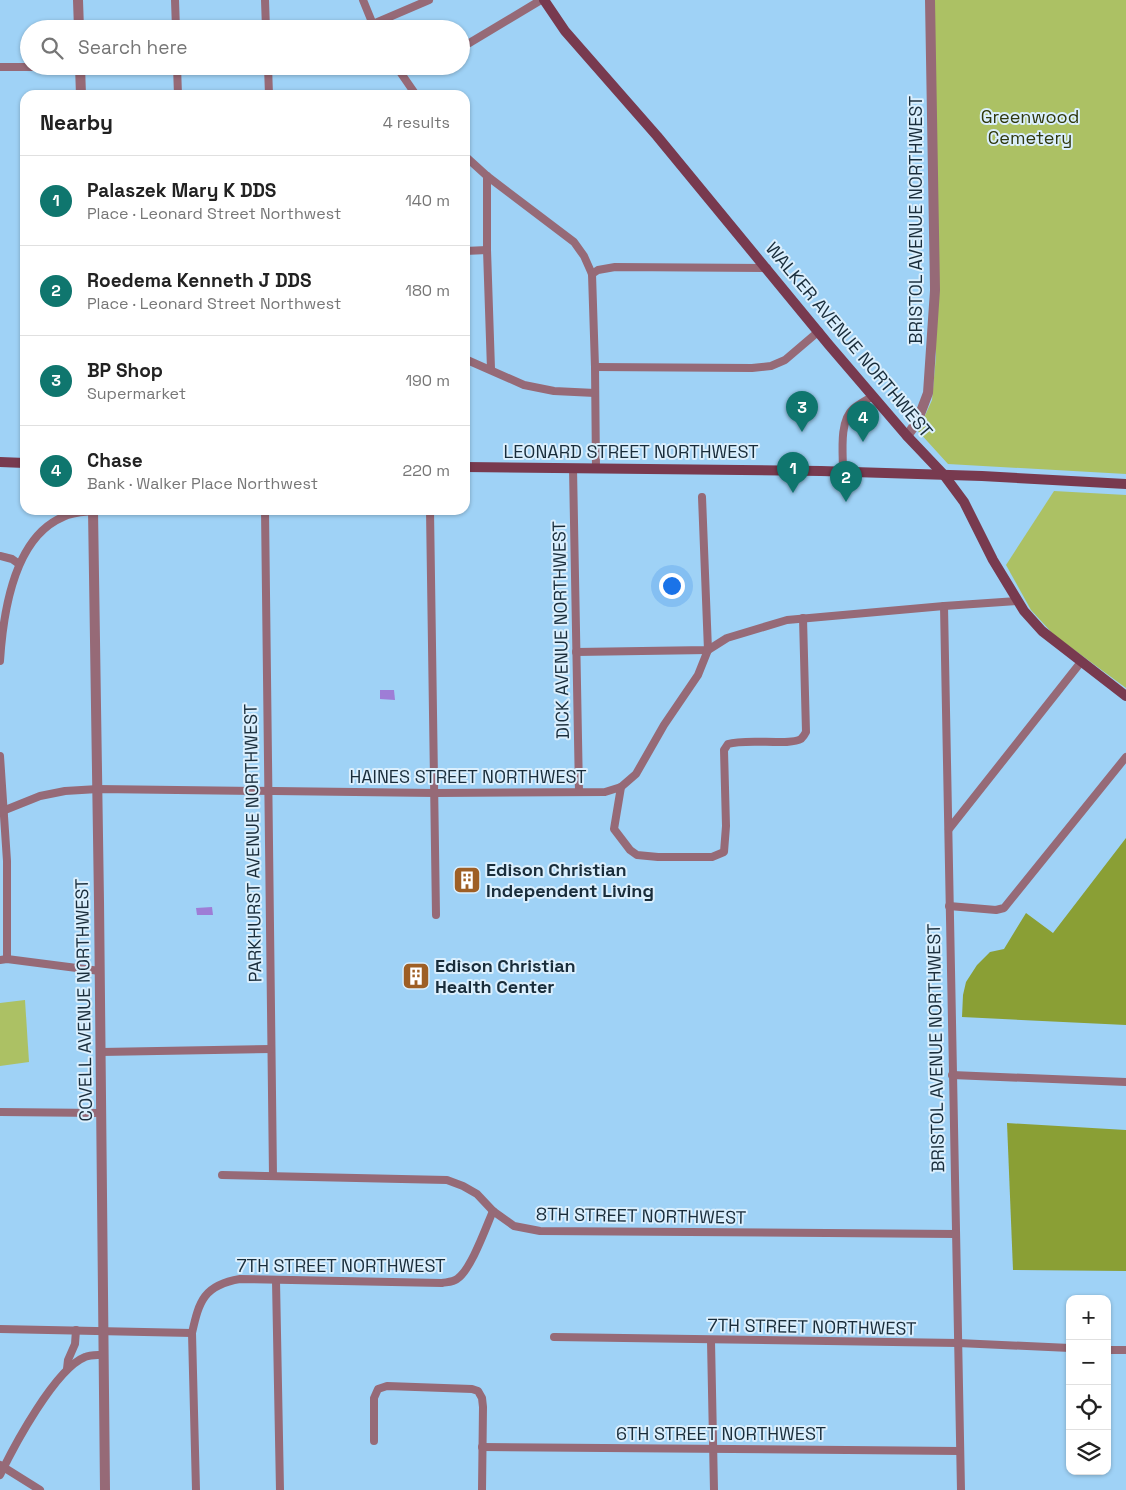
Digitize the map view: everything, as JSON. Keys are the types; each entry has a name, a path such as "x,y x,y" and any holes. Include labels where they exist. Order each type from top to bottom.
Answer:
{"main road":[{"name":"WALKER AVENUE NORTHWEST","path":"542,0 565,31 658,136 829,345 907,436 944,475 964,502 990,556 1017,602 1042,631 1126,696"},
{"path":"0,462 20,463"},
{"name":"LEONARD STREET NORTHWEST","path":"470,467 843,471 1126,484"}],"street":[{"path":"78,0 78,20"},
{"path":"175,0 176,20"},
{"path":"265,0 266,20"},
{"path":"363,0 371,20"},
{"path":"388,20 429,0"},
{"path":"470,43 542,0"},
{"name":"BRISTOL AVENUE NORTHWEST","path":"907,436 917,422 928,392 935,290 930,0"},
{"path":"0,67 20,67"},
{"path":"80,75 81,90"},
{"path":"177,75 178,90"},
{"path":"268,75 269,90"},
{"path":"402,75 413,90"},
{"path":"470,161 487,176 574,242 584,256 592,274 596,469"},
{"path":"487,176 487,250 491,369"},
{"path":"470,251 487,250"},
{"path":"592,274 598,270 615,267 767,268"},
{"path":"595,367 752,368 770,366 785,360 819,331"},
{"path":"470,361 524,384 554,391 595,392"},
{"path":"843,471 843,442 847,418 852,410 873,396"},
{"name":"DICK AVENUE NORTHWEST","path":"573,468 579,792"},
{"path":"702,497 708,650 698,675 664,725 636,774 621,787 614,829 630,850 637,855 658,857 712,857 724,852 726,826 724,750 728,744 736,741 750,740 794,741 802,738 806,732 803,618"},
{"path":"0,661 5,620 19,564 36,537 55,520 69,515"},
{"name":"COVELL AVENUE NORTHWEST","path":"93,515 102,1113 105,1490"},
{"name":"PARKHURST AVENUE NORTHWEST","path":"265,515 273,1176"},
{"path":"430,515 436,915"},
{"path":"0,556 12,559 19,564"},
{"path":"576,652 708,650 727,638 787,620 944,606 1017,602"},
{"name":"BRISTOL AVENUE NORTHWEST","path":"944,606 961,1490"},
{"path":"949,829 1081,662"},
{"path":"0,756 2,811 7,861 3,960 100,971"},
{"path":"949,906 996,910 1004,908 1126,757"},
{"name":"HAINES STREET NORTHWEST","path":"2,811 40,796 65,791 98,789 435,793 605,792 621,787"},
{"path":"101,1052 271,1049"},
{"path":"952,1075 1126,1082"},
{"path":"0,1112 102,1113"},
{"name":"8TH STREET NORTHWEST","path":"222,1175 447,1180 477,1194 494,1212 514,1226 540,1231 956,1234"},
{"name":"7TH STREET NORTHWEST","path":"196,1490 192,1333 197,1309 205,1296 216,1287 240,1279 451,1282 466,1271 494,1212"},
{"path":"276,1281 280,1490"},
{"path":"0,1329 192,1333"},
{"path":"67,1369 68,1360 75,1344 76,1330"},
{"name":"7TH STREET NORTHWEST","path":"554,1337 711,1341 958,1343 1066,1348"},
{"path":"711,1341 714,1490"},
{"path":"1111,1350 1126,1350"},
{"path":"0,1475 2,1466 28,1422 67,1369 86,1356 104,1355"},
{"path":"374,1440 374,1398 378,1389 387,1386 472,1389 478,1391 482,1398 482,1490"},
{"name":"6TH STREET NORTHWEST","path":"482,1447 960,1451"},
{"path":"2,1466 40,1490"}],"green space":[{"name":"Greenwood Cemetery","path":"932,0 1126,0 1126,474 948,464 918,431 932,400 936,356"},
{"path":"1054,491 1126,495 1126,688 1054,635 1031,610 1006,565"},
{"path":"1126,838 1126,1025 962,1017 963,995 966,982 977,965 990,952 1004,949 1026,913 1053,933"},
{"path":"25,1000 29,1062 0,1066 0,1003"},
{"path":"1007,1123 1126,1130 1126,1271 1013,1270"}],"shaded area":[{"path":"380,690 394,690 395,700 380,699"},
{"path":"212,907 213,915 197,915 196,908"}],"place":[{"name":"BP Shop","path":"802,432"},
{"name":"Chase","path":"863,442"},
{"name":"Palaszek Mary K DDS","path":"793,493"},
{"name":"Roedema Kenneth J DDS","path":"846,502"},
{"name":"Edison Christian Independent Living","path":"467,880"},
{"name":"Edison Christian Health Center","path":"416,976"}]}
